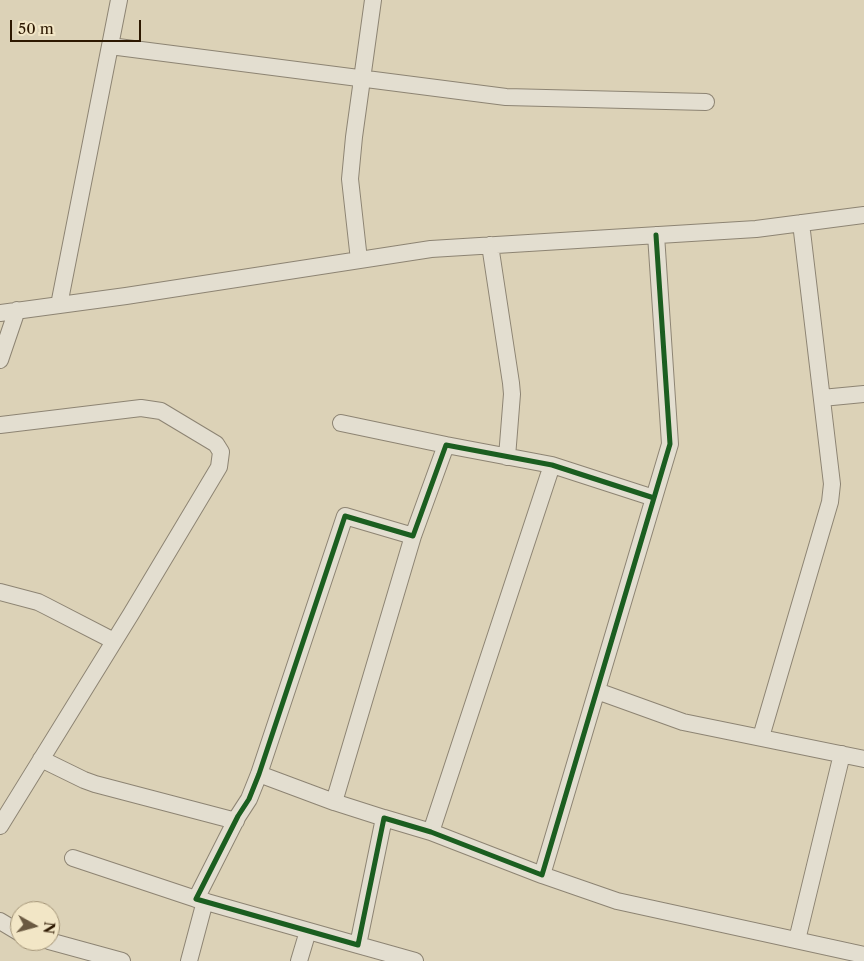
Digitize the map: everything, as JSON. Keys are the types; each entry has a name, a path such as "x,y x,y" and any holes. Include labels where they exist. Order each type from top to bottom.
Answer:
{"street":[{"path":"59,305 119,0"},
{"path":"359,260 350,179 373,0"},
{"path":"110,46 519,98 706,102"},
{"path":"0,313 126,296 431,249 756,229 864,215"},
{"path":"761,738 830,502 832,484 801,223"},
{"path":"542,875 670,444 656,235"},
{"path":"490,245 512,394 506,457"},
{"path":"0,360 17,310"},
{"path":"822,398 864,394"},
{"path":"0,425 151,408 161,410 216,444 221,452 219,467 0,826"},
{"path":"341,423 552,465 654,498"},
{"path":"334,802 413,536 446,445"},
{"path":"431,832 552,465"},
{"path":"189,961 200,900 237,818 249,799 259,774 345,516 413,536"},
{"path":"0,592 38,602 116,637"},
{"path":"598,691 673,719 864,759"},
{"path":"797,940 842,754"},
{"path":"41,759 95,784 237,818"},
{"path":"259,774 334,802 431,832 617,902 864,954"},
{"path":"358,945 384,818"},
{"path":"73,858 200,900 415,961"},
{"path":"300,961 308,931"},
{"path":"60,944 122,961"}],"cycle path":[{"path":"654,498 552,465 446,445 413,536 345,516 259,774 249,799 238,816 196,899 358,945 384,818 431,832 542,875 670,444 656,235"}]}
